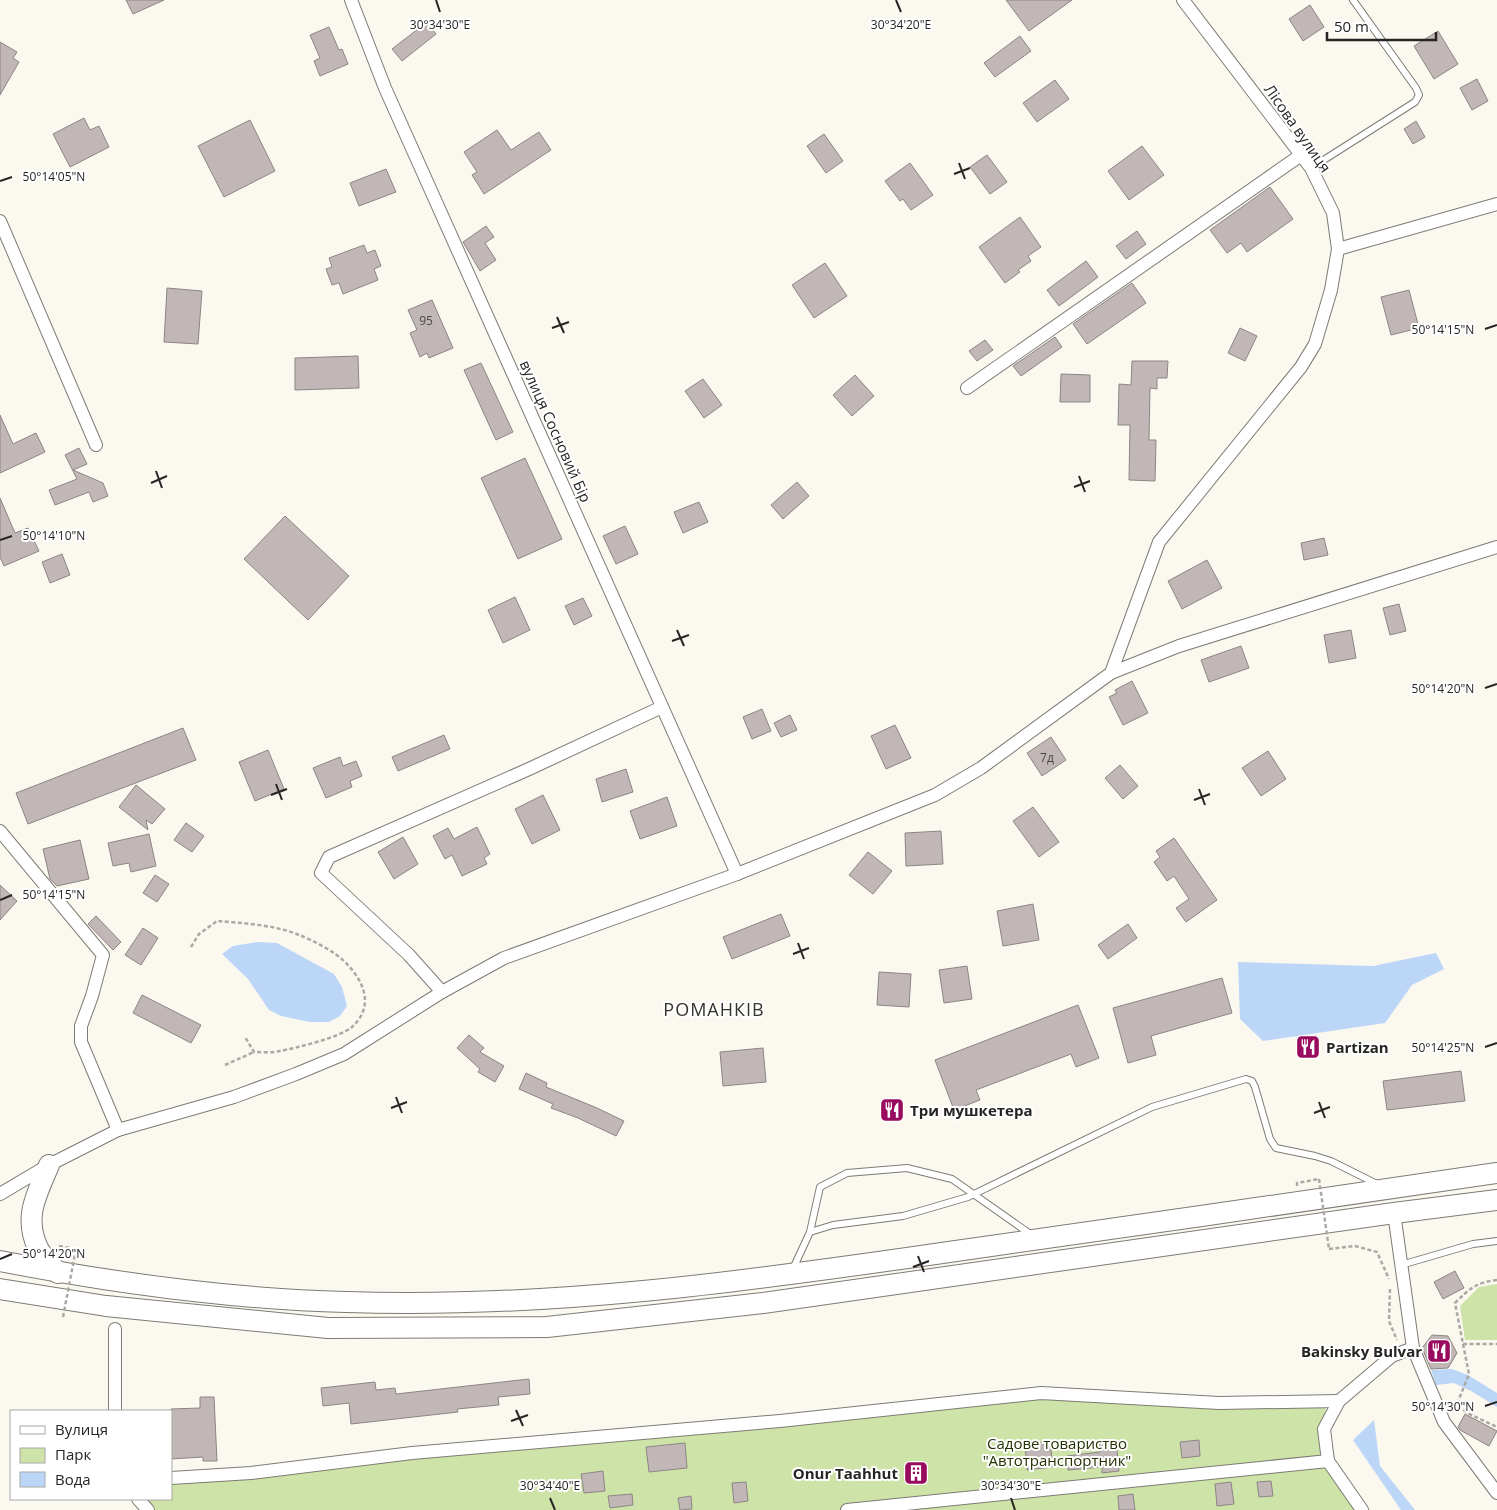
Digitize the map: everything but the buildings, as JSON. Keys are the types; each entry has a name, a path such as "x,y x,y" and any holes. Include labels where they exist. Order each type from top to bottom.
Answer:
{"main road":[{"path":"49,1165 31,1209 31,1228 38,1250 58,1273"},
{"path":"0,1261 58,1273 234,1296 346,1302 444,1303 601,1296 791,1275 1497,1173"},
{"path":"0,1289 106,1306 328,1328 547,1327 762,1304 1394,1213 1497,1200"}],"street":[{"name":"вулиця Сосновий Бір","path":"351,0 385,88 737,874"},
{"name":"Лісова вулиця","path":"1111,673 1159,542 1300,368 1315,344 1331,290 1338,249 1333,214 1311,168 1183,0"},
{"path":"967,388 1301,155"},
{"path":"1338,249 1497,204"},
{"path":"0,221 96,445"},
{"path":"2,1190 118,1130 234,1097 344,1054 442,992 504,958 737,874 935,795 981,768 1111,673 1179,646 1497,548"},
{"path":"442,992 409,955 321,873 329,857 530,769 662,708"},
{"path":"0,831 102,955 92,996 81,1026 81,1042 118,1130"},
{"path":"1394,1213 1401,1265 1407,1350 1444,1422 1497,1493"},
{"path":"115,1328 115,1410"},
{"path":"1362,1510 1328,1461 1324,1429 1339,1401 1392,1356 1407,1350"},
{"path":"172,1478 251,1473 412,1453 780,1421 1042,1393 1219,1403 1339,1401"},
{"path":"847,1510 1328,1461"},
{"path":"139,1500 148,1510"}],"lane":[{"path":"1311,168 1415,102 1419,96 1416,88 1353,0"},
{"path":"810,1232 833,1224 903,1216 974,1194 1152,1107 1246,1079 1252,1081 1255,1086 1270,1139 1276,1148 1331,1161 1387,1189"},
{"path":"791,1275 810,1232 820,1187 847,1173 907,1168 952,1178 1039,1240"},
{"path":"1401,1265 1472,1244 1497,1241"}],"path":[{"path":"191,947 199,934 217,921 268,927 298,934 344,960 357,975 365,996 364,1013 351,1028 302,1046 279,1051 254,1052 225,1065"},
{"path":"245,1037 254,1052"},
{"path":"1297,1183 1319,1179 1329,1249 1355,1246 1378,1252 1390,1282 1389,1321 1407,1350"},
{"path":"59,1246 76,1249 63,1318"},
{"path":"1497,1280 1477,1284 1455,1303 1469,1374 1457,1404 1468,1413 1497,1427"},
{"path":"1462,1344 1497,1344"}],"green space":[{"path":"1497,1284 1497,1340 1465,1340 1460,1306 1479,1287"},
{"name":"Садове товариство \"Автотранспортник\"","path":"1041,1393 1325,1401 1328,1461 1362,1510 148,1510 140,1500 172,1500 172,1478"}],"water":[{"path":"257,942 277,943 334,974 342,987 347,1006 340,1016 329,1022 310,1022 281,1016 269,1010 248,979 222,954 233,946"},
{"path":"1436,953 1444,969 1412,985 1385,1023 1263,1041 1240,1019 1238,962 1373,966"},
{"path":"1452,1369 1468,1375 1497,1393 1497,1407 1454,1383 1436,1385 1431,1370"},
{"path":"1374,1420 1380,1466 1415,1510 1401,1510 1353,1440"}],"place":[{"name":"Partizan","path":"1308,1047"},
{"name":"Три мушкетера","path":"892,1110"},
{"name":"Bakinsky Bulvar","path":"1439,1351"},
{"name":"Onur Taahhut","path":"916,1473"}],"district":[{"name":"РОМАНКІВ","path":"714,1009"}]}
